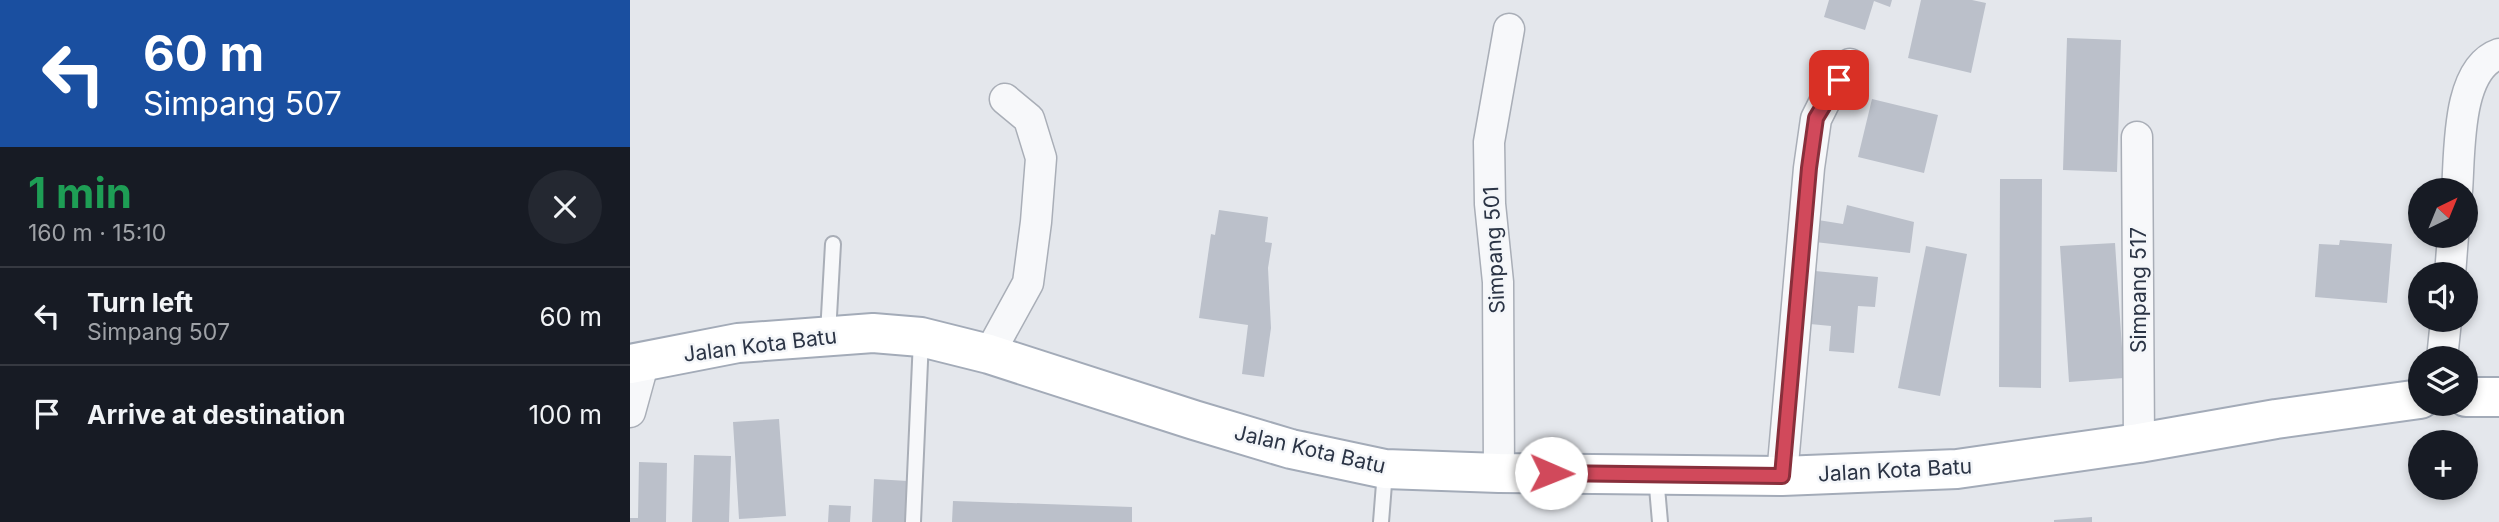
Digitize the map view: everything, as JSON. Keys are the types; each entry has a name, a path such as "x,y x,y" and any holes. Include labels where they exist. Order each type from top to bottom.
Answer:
{"main road":[{"name":"Jalan Kota Batu","path":"637,362 738,342 873,333 921,337 989,354 1279,446 1385,469 1499,473 1782,476 1957,469 2408,401"},
{"path":"2478,397 2499,397"}],"street":[{"name":"Simpang 501","path":"1499,473 1499,282 1490,204 1489,142 1509,29"},
{"path":"2458,178 2463,118 2470,82 2489,58 2499,54"},
{"path":"1782,476 1809,168 1816,118 1850,64"},
{"path":"989,354 1028,283 1041,158 1029,119 1004,99"},
{"name":"Simpang 517","path":"2137,137 2139,443"},
{"path":"630,412 637,362"}],"lane":[{"path":"828,335 833,244"},
{"path":"913,522 921,337"},
{"path":"1381,522 1385,469"},
{"path":"1656,474 1660,522"}],"building":[{"path":"1829,0 1892,0 1890,7 1874,1 1865,30 1824,17"},
{"path":"1921,0 1972,0 1986,3 1971,73 1908,58"},
{"path":"2067,38 2121,40 2117,172 2063,170"},
{"path":"1872,99 1938,115 1924,173 1858,157"},
{"path":"2000,179 2042,179 2041,388 1999,387"},
{"path":"1847,205 1914,222 1910,253 1815,242 1818,220 1843,224"},
{"path":"1219,210 1268,217 1265,242 1272,243 1268,268 1271,328 1264,377 1242,374 1248,325 1199,318 1211,234 1215,235"},
{"path":"2340,240 2392,244 2387,303 2315,297 2319,244 2339,245"},
{"path":"2115,243 2124,378 2069,382 2060,246"},
{"path":"1926,246 1967,254 1940,396 1898,388"},
{"path":"1815,271 1878,277 1875,307 1858,306 1854,353 1829,351 1831,326 1810,324"},
{"path":"779,419 786,516 739,519 733,422"},
{"path":"694,455 731,456 729,522 692,522"},
{"path":"639,462 667,463 666,522 630,522 630,518 638,518"},
{"path":"874,479 908,481 906,522 872,522"},
{"path":"953,501 1132,507 1132,522 952,522"},
{"path":"829,505 851,506 850,522 828,522"},
{"path":"2092,517 2092,522 2054,522 2054,520"}],"route":[{"path":"1551,473 1782,476 1809,168 1816,118 1839,80"}]}
